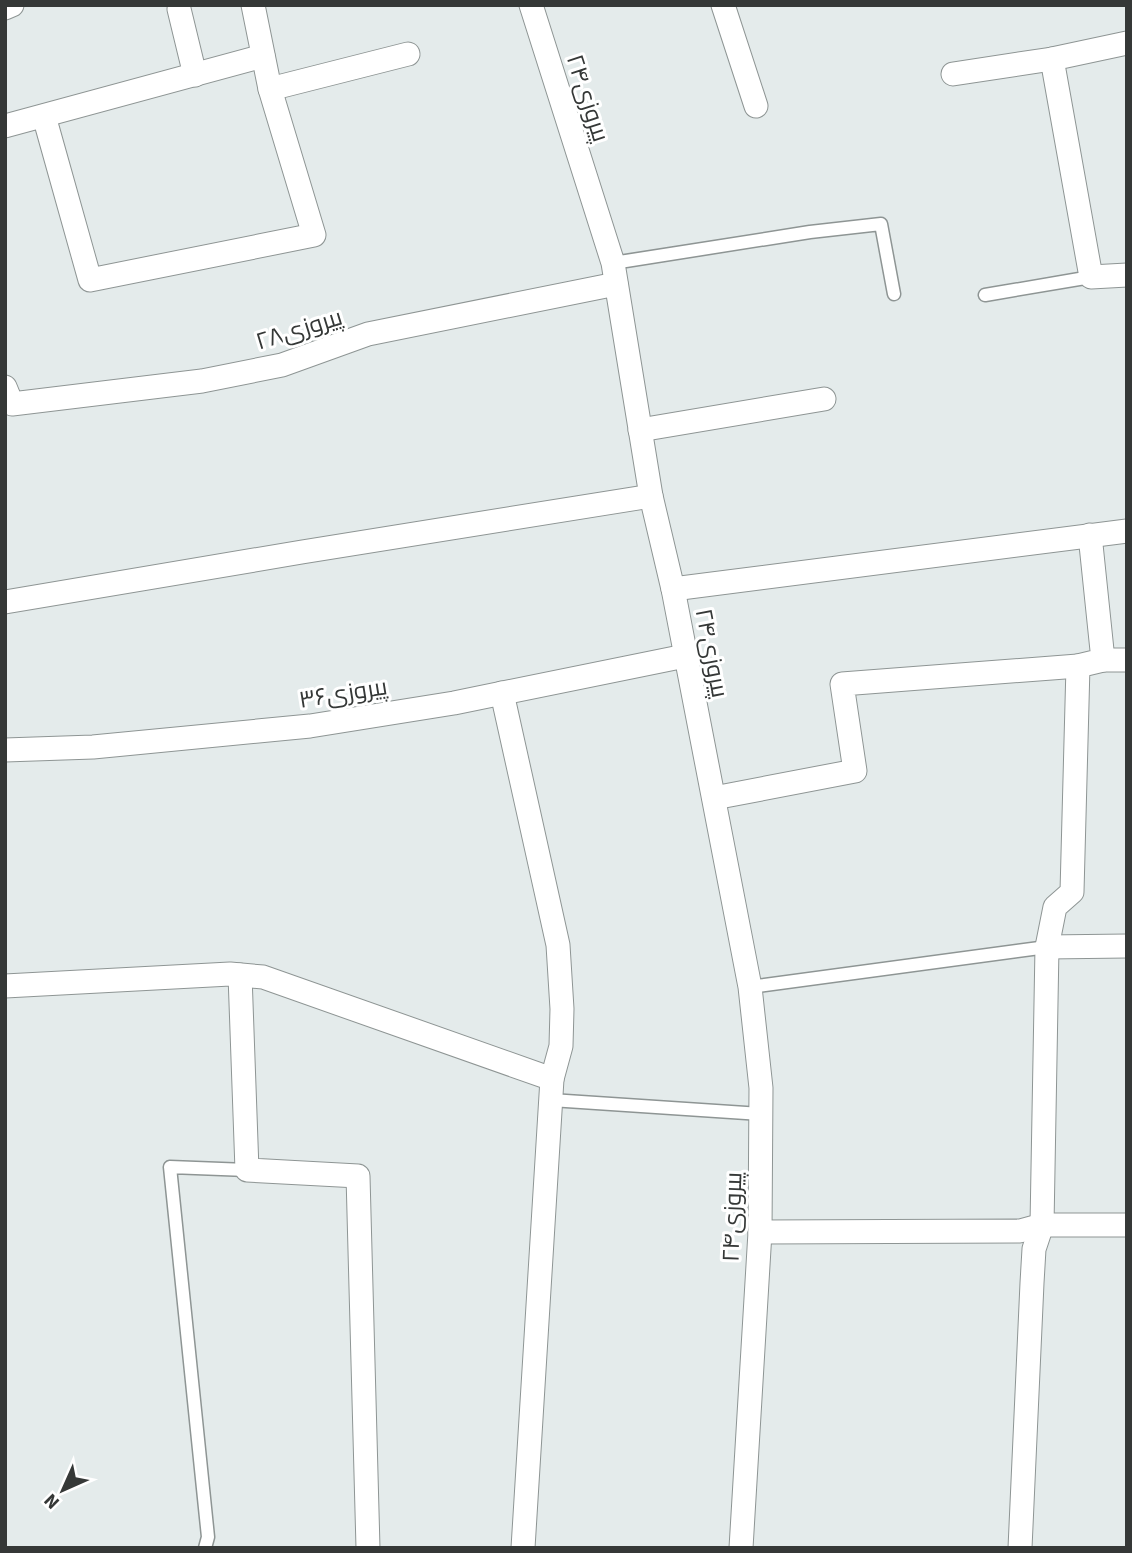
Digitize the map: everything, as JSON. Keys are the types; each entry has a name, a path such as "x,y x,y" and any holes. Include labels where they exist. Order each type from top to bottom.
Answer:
{"street":[{"path":"5,8 12,5"},
{"path":"44,116 90,280 314,235 270,89 253,5"},
{"name":"پیروزی۲۴","path":"531,5 614,274 652,496 673,589 750,987 761,1088 760,1232 741,1548"},
{"path":"723,5 756,106"},
{"path":"179,9 195,75"},
{"path":"953,74 1052,59 1127,43"},
{"path":"270,89 408,54"},
{"path":"5,126 263,57"},
{"path":"1052,59 1091,277 1127,275"},
{"name":"پیروزی۲۸","path":"5,387 12,404 202,382 282,365 368,334 614,274"},
{"path":"640,430 824,399"},
{"path":"5,602 652,496"},
{"path":"673,589 1127,531"},
{"path":"1090,535 1103,660"},
{"name":"پیروزی۳۶","path":"5,750 93,747 310,726 502,693 685,656"},
{"path":"714,798 855,771 842,684 1127,660"},
{"path":"1020,1548 1034,1249 1042,1225 1047,947 1055,907 1072,892 1078,666"},
{"path":"502,693 558,945 562,1009 561,1046 551,1089 523,1548"},
{"path":"1047,947 1127,946"},
{"path":"5,986 240,975 263,978 551,1089"},
{"path":"240,975 247,1170 358,1176 368,1548"},
{"path":"760,1232 1020,1231 1042,1225 1127,1225"}],"lane":[{"path":"614,274 810,232 881,224 894,294"},
{"path":"985,295 1091,277"},
{"path":"750,987 1047,947"},
{"path":"551,1089 761,1114"},
{"path":"205,1548 208,1537 170,1167 247,1170"}]}
